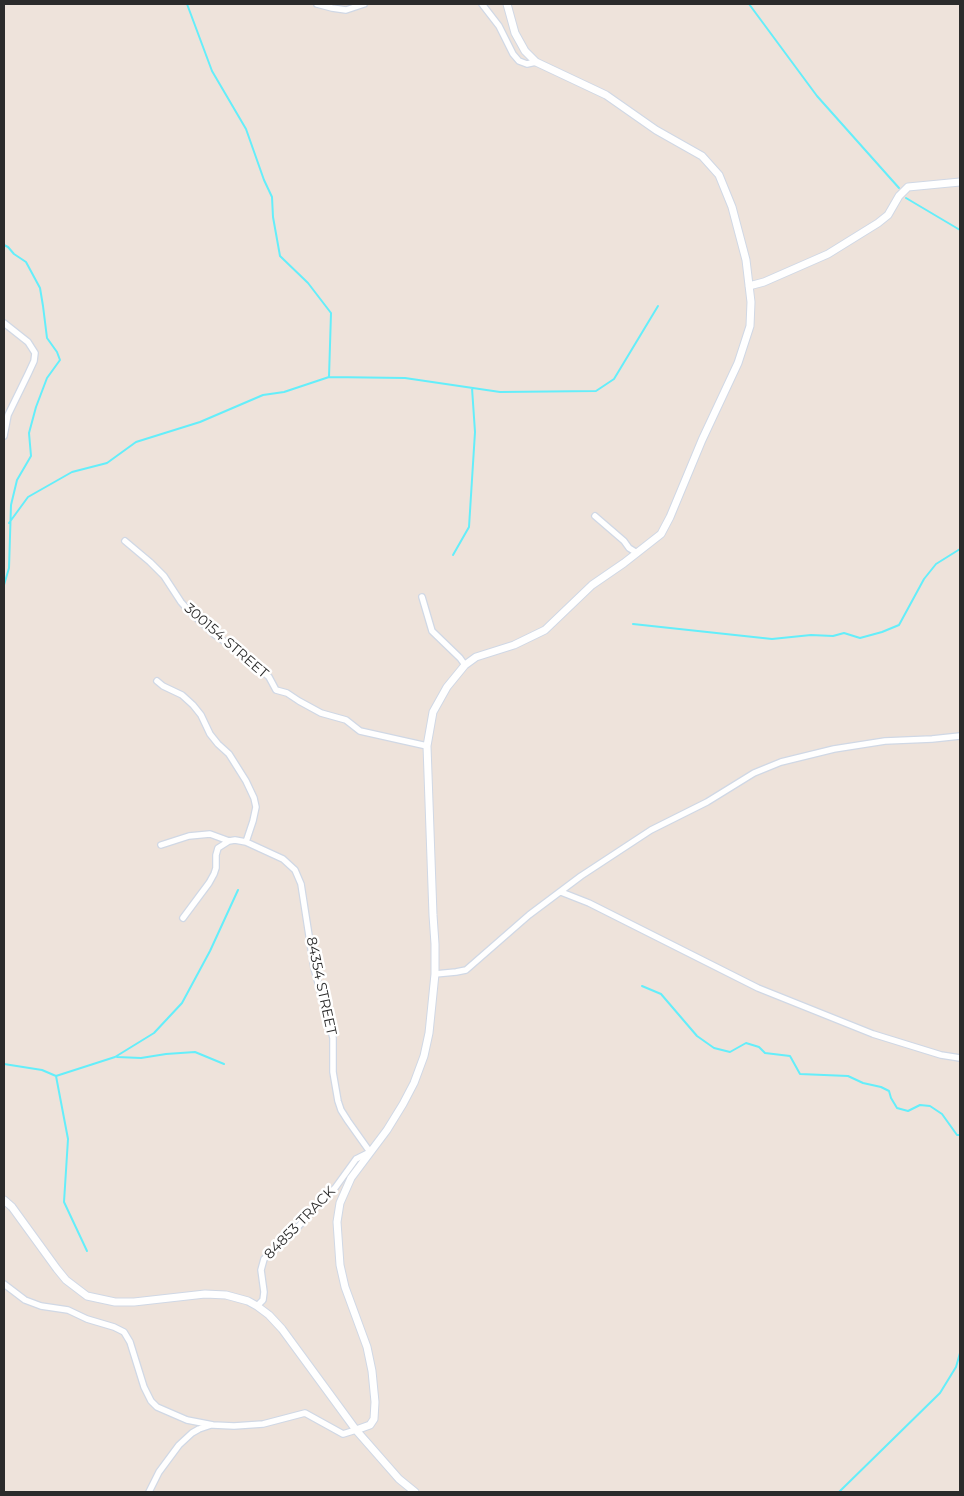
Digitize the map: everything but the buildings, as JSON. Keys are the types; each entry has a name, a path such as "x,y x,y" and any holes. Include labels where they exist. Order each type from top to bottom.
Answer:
{"street":[{"path":"317,4 346,10 364,4"},
{"path":"482,4 499,26 509,47 519,61 527,64 536,62"},
{"path":"366,1442 370,1425 376,1412 372,1371 367,1346 345,1287 340,1266 336,1222 340,1203 351,1178 387,1130 414,1082 424,1056 429,1033 435,974 435,944 427,746 433,712 446,687 465,665 476,657 514,645 545,630 592,585 661,534 670,518 702,440 738,362 750,326 751,302 746,260 732,207 719,175 702,156 656,130 606,95 536,62 524,51 515,33 507,4"},
{"path":"749,286 764,282 809,263 866,231 888,215 899,196 908,187 960,182"},
{"path":"4,323 28,342 35,353 31,367 8,415 4,436"},
{"path":"595,516 624,541 629,548 638,552"},
{"name":"300154 STREET","path":"125,541 164,576 188,610 215,635 240,652 269,677 276,690 287,693 321,713 346,720 360,730 427,746"},
{"path":"422,597 432,631 465,665"},
{"path":"157,681 182,695 201,715 210,734 229,754 246,781 256,807 246,842 229,841 218,848 214,874 209,884 183,918"},
{"path":"435,974 466,970 529,916 581,876 651,830 707,802 754,773 782,762 834,749 885,740 932,739 960,736"},
{"path":"161,845 190,836 210,834 229,841"},
{"name":"84354 STREET","path":"246,842 283,859 291,865 298,876 314,968 333,1038 333,1072 338,1101 341,1110 370,1152"},
{"path":"561,892 758,988 873,1034 941,1055 960,1058"},
{"name":"84853 TRACK","path":"257,1306 263,1300 264,1292 261,1270 264,1259 290,1236 335,1188 356,1159 370,1152"},
{"path":"4,1200 12,1207 61,1275 76,1289 88,1296 115,1302 134,1302 205,1294 226,1295 248,1301 257,1306 269,1315 282,1330 366,1442 398,1479 415,1492"},
{"path":"4,1284 25,1300 41,1306 68,1310 124,1332 130,1342 147,1394 158,1408 187,1420 234,1426 263,1424 305,1413 344,1434 370,1425"},
{"path":"149,1492 158,1472 179,1445 192,1433 213,1424"}],"waterway":[{"path":"187,4 212,71 246,129 272,197 273,217 280,256 308,283 331,313 329,377"},
{"path":"749,4 817,96 899,188"},
{"path":"906,198 960,230"},
{"path":"4,245 26,262 40,288 47,338 60,360 47,378 36,407 29,433 31,456 17,480 11,505 9,568 4,585"},
{"path":"9,523 28,497 72,472 107,463 136,442 200,422 263,395 284,392 329,377 405,378 500,392 596,391 614,379 658,306"},
{"path":"453,555 469,527 475,432 472,388"},
{"path":"633,624 772,639 811,635 833,636 844,633 860,638 899,625 924,579 936,564 960,549"},
{"path":"56,1076 115,1057 154,1033 182,1003 210,951 238,890"},
{"path":"642,986 661,994 697,1036 714,1048 730,1052 746,1043 759,1047 765,1053 790,1056 800,1074 848,1076 863,1083 881,1087 889,1091 897,1108 908,1111 920,1105 930,1106 942,1114 957,1135 960,1135"},
{"path":"117,1057 141,1058 195,1052 224,1064"},
{"path":"4,1064 42,1070 56,1076 68,1139 64,1202 87,1251"},
{"path":"839,1492 940,1393 956,1367 960,1353"}]}
